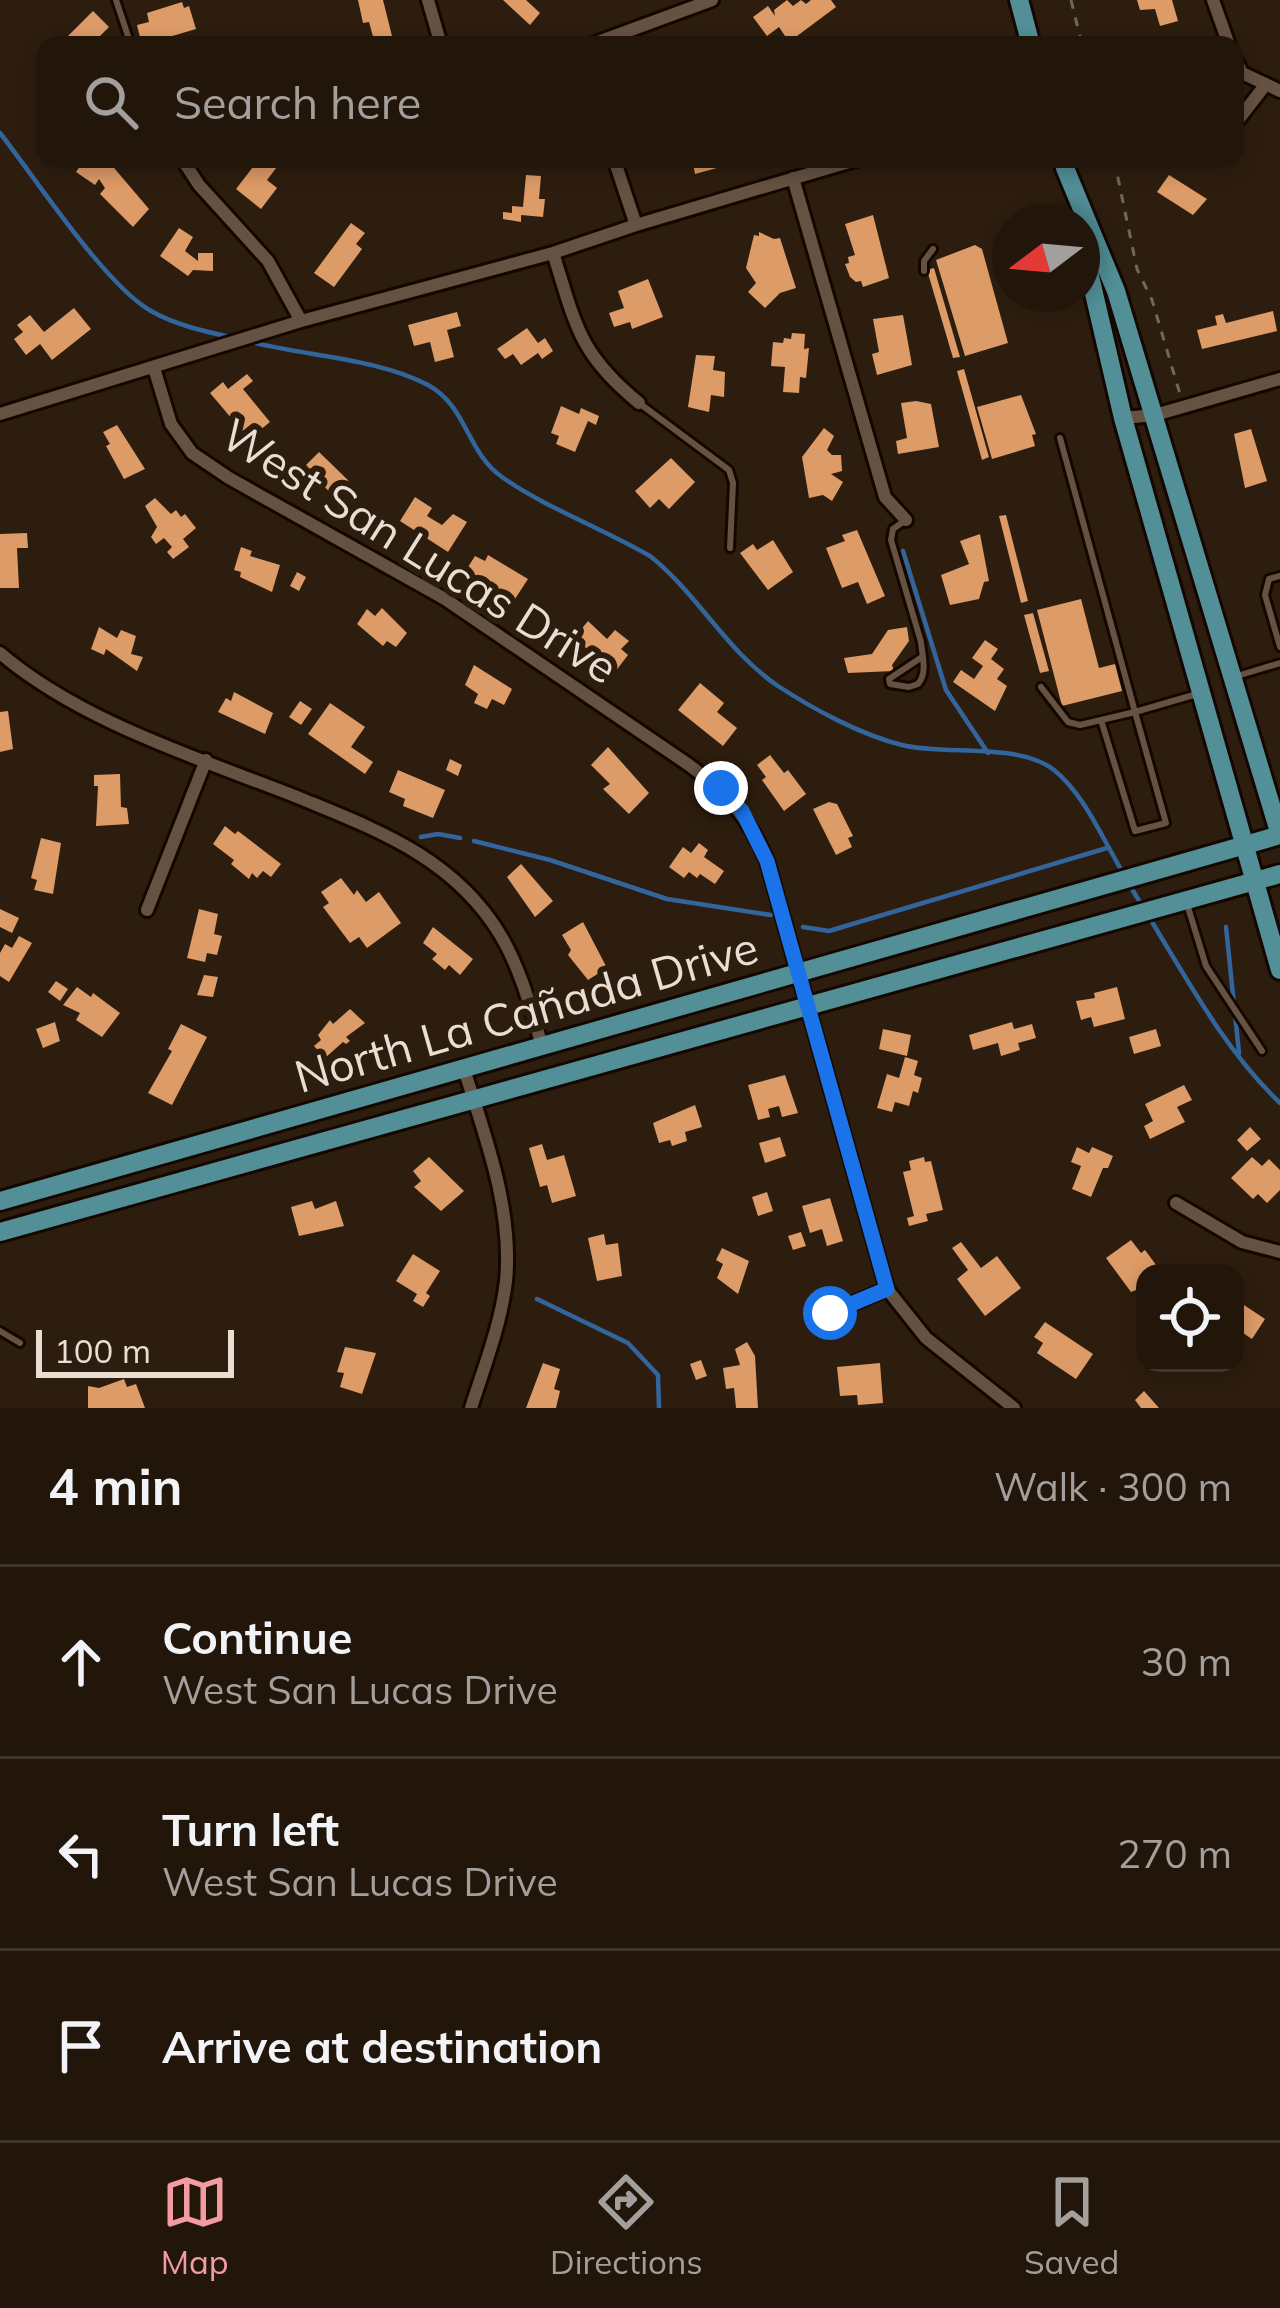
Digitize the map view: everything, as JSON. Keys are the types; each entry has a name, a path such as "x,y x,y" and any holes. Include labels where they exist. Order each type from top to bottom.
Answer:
{"main road":[{"path":"1018,0 1028,36"},
{"path":"1065,168 1074,204"},
{"path":"1066,168 1116,291 1280,835"},
{"path":"1098,312 1123,418 1280,970"},
{"name":"North La Cañada Drive","path":"0,1201 1280,835"},
{"name":"North La Cañada Drive","path":"0,1232 1280,874"}],"street":[{"path":"428,0 438,36"},
{"path":"614,36 712,0"},
{"path":"1213,0 1226,36"},
{"path":"1244,74 1280,91"},
{"path":"1244,112 1266,84"},
{"path":"188,168 268,261 302,321"},
{"path":"617,168 636,225"},
{"path":"0,414 828,168"},
{"path":"793,178 885,496 906,520"},
{"path":"553,253 581,339 604,374 639,403"},
{"name":"West San Lucas Drive","path":"154,368 171,424 192,452 229,478 445,598 721,788 742,811 761,847 800,973 887,1289 926,1338 1014,1408"},
{"path":"1123,418 1155,415 1280,379"},
{"path":"0,652 37,684 387,834 438,865 460,884 500,934 526,992 542,1046"},
{"path":"147,910 206,760"},
{"path":"464,1069 501,1198 506,1234 506,1281 471,1408"},
{"path":"1176,1203 1242,1242 1280,1252"},
{"path":"830,1313 887,1289"}],"lane":[{"path":"116,0 128,36"},
{"path":"923,271 933,250"},
{"path":"639,403 729,470 733,483 730,548"},
{"path":"1060,438 1166,823 1135,831 1101,719"},
{"path":"906,520 893,530 891,541 922,657 922,680 890,684 890,679 922,657"},
{"path":"1280,575 1268,579 1265,595 1280,647"},
{"path":"1234,678 1280,663"},
{"path":"1041,686 1068,722 1080,724 1200,693"},
{"path":"1186,900 1206,966 1262,1051"},
{"path":"0,1331 20,1343"}],"path":[{"path":"1071,0 1080,36"},
{"path":"1116,168 1137,269 1152,300 1180,395"}],"building":[{"path":"358,0 383,0 392,36 373,36 369,22 363,23"},
{"path":"503,0 526,0 540,13 530,25"},
{"path":"787,0 793,6 801,0 806,4 831,0 836,7 797,36 785,36 779,27 767,36 753,17 768,6 775,16 774,10"},
{"path":"1137,0 1172,0 1178,21 1160,26 1155,9 1140,10"},
{"path":"182,2 184,8 189,6 196,29 172,36 140,36 137,25 149,22 147,13"},
{"path":"93,11 109,27 100,36 68,36"},
{"path":"79,168 114,168 149,209 133,227 100,194 105,188 99,179 95,185 76,172"},
{"path":"252,168 276,168 267,180 277,188 261,209 236,189"},
{"path":"526,175 541,176 543,217 521,215 521,222 503,219 503,212 512,213 512,206 523,207"},
{"path":"1169,175 1207,199 1193,215 1157,192"},
{"path":"873,215 889,278 863,287 850,277 845,264 855,255 845,224"},
{"path":"351,223 365,233 356,244 362,249 334,287 314,273"},
{"path":"179,228 193,237 185,251 198,261 198,253 213,253 213,271 193,270 188,276 160,256"},
{"path":"754,235 780,238 796,288 780,293 765,308 748,292 756,283 746,268"},
{"path":"975,245 982,249 992,285 992,312 999,312 1008,343 965,356 936,260"},
{"path":"934,268 960,357 953,358 927,270"},
{"path":"648,279 663,317 632,329 630,322 614,327 609,313 624,308 618,291"},
{"path":"74,308 91,329 52,360 40,344 26,355 14,339 23,332 17,325 30,315 44,332"},
{"path":"1273,311 1277,331 1202,349 1197,330 1217,325 1215,316 1223,314 1226,323"},
{"path":"457,312 461,326 447,330 454,357 435,362 430,342 414,346 408,325"},
{"path":"903,315 912,365 877,375 872,354 879,352 873,319"},
{"path":"527,328 538,343 545,338 553,351 542,359 538,353 521,365 513,354 505,359 497,349"},
{"path":"792,333 805,334 804,349 809,348 799,393 783,392 785,367 771,366 773,342 783,343"},
{"path":"696,355 715,356 713,370 725,372 724,397 711,395 709,412 688,407"},
{"path":"964,369 989,457 982,460 957,371"},
{"path":"247,374 253,381 243,389 270,422 249,439 210,393 223,382 228,389"},
{"path":"1021,395 1036,434 1032,435 1035,446 992,459 977,407"},
{"path":"901,403 931,404 939,447 898,454 896,441 907,438"},
{"path":"561,406 599,416 596,425 588,421 575,452 556,444 559,436 551,433"},
{"path":"117,425 145,469 124,479 103,432"},
{"path":"824,428 834,436 827,450 841,455 842,471 831,474 843,482 832,501 823,495 809,498 802,457"},
{"path":"1251,429 1267,481 1245,488 1234,434"},
{"path":"319,452 351,483 336,498 304,467"},
{"path":"671,458 695,482 669,509 659,499 650,508 635,491"},
{"path":"415,497 432,508 427,516 442,525 453,514 467,522 448,552 400,521"},
{"path":"155,498 171,514 176,510 181,517 185,514 196,528 183,539 189,547 173,559 167,552 172,547 164,538 156,544 151,537 157,527 145,506"},
{"path":"1006,515 1028,601 1021,603 999,516"},
{"path":"857,530 885,596 867,604 858,582 842,588 826,548"},
{"path":"27,533 28,548 17,548 19,588 0,588 0,534"},
{"path":"980,534 989,581 984,582 979,599 950,605 941,575 969,564 960,541"},
{"path":"773,540 793,572 768,590 740,553 753,544 757,550"},
{"path":"241,547 252,551 250,556 280,565 272,592 234,570"},
{"path":"488,555 528,579 513,602 463,575 475,556 485,561"},
{"path":"297,572 306,577 299,591 290,586"},
{"path":"1081,599 1099,668 1115,664 1122,691 1062,706 1037,610"},
{"path":"382,608 407,633 396,647 387,641 383,646 357,624 367,609 375,616"},
{"path":"1033,613 1049,671 1040,673 1024,615"},
{"path":"588,621 607,639 615,630 629,641 621,649 628,655 615,672 574,638"},
{"path":"99,627 117,638 121,630 136,636 131,654 143,657 137,671 106,649 104,655 91,649"},
{"path":"907,627 909,641 892,665 894,671 848,673 844,658 872,654 888,630"},
{"path":"985,640 998,649 991,659 1004,669 997,679 1007,686 995,711 953,682 961,670 974,679 983,666 972,658"},
{"path":"474,665 512,689 504,705 492,699 487,709 474,703 478,694 465,685"},
{"path":"700,683 724,703 717,712 737,728 723,746 678,710"},
{"path":"234,692 273,713 265,734 218,712"},
{"path":"300,701 312,709 301,725 289,717"},
{"path":"330,703 365,727 351,747 373,762 365,774 308,734"},
{"path":"8,711 13,749 0,752 0,712"},
{"path":"608,747 649,793 629,814 603,789 610,784 591,765"},
{"path":"770,755 806,794 784,811 757,765"},
{"path":"450,759 462,765 458,776 446,770"},
{"path":"398,770 445,790 433,818 403,806 405,799 389,792"},
{"path":"120,774 121,807 127,808 129,824 96,826 94,775"},
{"path":"837,804 853,836 848,838 852,847 836,855 813,809"},
{"path":"225,826 281,864 271,877 263,871 257,878 252,873 249,879 231,864 234,860 213,844"},
{"path":"41,838 61,843 53,894 34,890 37,880 31,878"},
{"path":"699,843 708,850 704,857 724,871 715,884 700,874 697,878 689,872 684,878 669,867 683,847 691,853"},
{"path":"521,864 553,901 535,917 507,877"},
{"path":"341,878 366,902 379,892 401,923 367,948 359,937 350,943 323,907 329,903 321,892"},
{"path":"0,909 19,918 12,933 0,927"},
{"path":"199,909 218,914 214,934 222,936 217,955 207,953 205,962 187,958"},
{"path":"583,922 607,968 588,980 568,955 571,950 562,935"},
{"path":"433,927 473,959 460,975 432,959 437,954 423,943"},
{"path":"19,936 32,943 9,982 0,976 0,953 5,944 12,948"},
{"path":"204,975 218,977 213,997 197,995"},
{"path":"56,981 68,989 60,1001 48,992"},
{"path":"77,987 120,1013 102,1037 76,1020 80,1013 63,1005"},
{"path":"1117,987 1125,1019 1094,1027 1091,1017 1081,1020 1076,1001"},
{"path":"350,1009 365,1023 346,1037 350,1041 325,1058 314,1046 321,1040 318,1035 330,1020 333,1024"},
{"path":"55,1022 60,1041 43,1048 36,1029"},
{"path":"1012,1022 1014,1029 1032,1024 1036,1038 1018,1043 1020,1050 1001,1056 998,1043 973,1050 969,1035"},
{"path":"181,1024 207,1037 172,1105 148,1093"},
{"path":"883,1029 911,1035 907,1056 879,1049"},
{"path":"1156,1029 1161,1046 1134,1054 1129,1037"},
{"path":"905,1057 918,1061 914,1075 922,1078 918,1093 913,1091 909,1106 895,1102 892,1112 877,1108 887,1074 899,1078"},
{"path":"785,1075 798,1113 782,1117 779,1106 768,1109 770,1117 758,1120 748,1085"},
{"path":"1184,1085 1192,1100 1177,1107 1185,1122 1150,1139 1144,1126 1153,1121 1145,1104"},
{"path":"695,1105 702,1127 685,1132 687,1141 672,1146 670,1140 659,1143 653,1123"},
{"path":"1250,1127 1261,1139 1247,1151 1237,1140"},
{"path":"780,1137 786,1156 765,1163 759,1143"},
{"path":"542,1144 547,1160 564,1155 576,1196 552,1203 547,1185 540,1187 529,1148"},
{"path":"1077,1147 1089,1153 1092,1147 1113,1156 1091,1197 1072,1189 1081,1166 1071,1162"},
{"path":"429,1157 464,1191 441,1211 414,1187 421,1181 413,1171"},
{"path":"924,1157 925,1162 931,1161 943,1210 926,1214 928,1221 909,1226 907,1218 914,1216 903,1172 911,1170 909,1161"},
{"path":"1252,1157 1262,1166 1269,1159 1280,1170 1280,1190 1267,1203 1258,1194 1253,1199 1231,1178"},
{"path":"767,1192 773,1211 758,1216 752,1197"},
{"path":"830,1198 843,1241 827,1246 822,1229 810,1233 802,1206"},
{"path":"312,1201 315,1209 336,1201 344,1226 299,1236 291,1207"},
{"path":"801,1232 806,1246 793,1250 788,1236"},
{"path":"604,1234 606,1245 618,1243 622,1276 597,1281 588,1238"},
{"path":"1131,1240 1155,1264 1136,1264 1136,1290 1131,1292 1106,1258"},
{"path":"961,1242 981,1268 997,1256 1021,1288 985,1316 957,1279 968,1270 952,1248"},
{"path":"722,1248 749,1261 738,1294 717,1278 723,1264 716,1260"},
{"path":"413,1254 440,1271 423,1307 413,1301 417,1294 396,1281"},
{"path":"1244,1305 1265,1319 1252,1339 1244,1334"},
{"path":"1045,1322 1093,1354 1076,1379 1037,1353 1043,1343 1034,1337"},
{"path":"747,1342 755,1356 758,1408 736,1408 734,1388 726,1389 723,1368 740,1365 735,1349"},
{"path":"345,1347 376,1353 362,1394 340,1387 344,1373 337,1372"},
{"path":"701,1360 707,1376 696,1380 690,1364"},
{"path":"543,1363 560,1369 554,1389 560,1391 556,1408 526,1408"},
{"path":"880,1363 883,1403 858,1405 857,1395 840,1396 837,1367"},
{"path":"124,1379 127,1387 136,1384 145,1408 88,1408 88,1386 99,1388"},
{"path":"1144,1391 1159,1408 1141,1408 1135,1400"}],"waterway":[{"path":"0,133 92,255 133,298 170,320 230,337"},
{"path":"247,341 363,363 428,385 451,405 490,467 536,498 650,556 743,656 792,695 886,741 1022,756 1054,770 1085,806 1125,876"},
{"path":"903,551 946,690 988,753"},
{"path":"421,837 460,838"},
{"path":"474,841 550,860 667,899 771,915"},
{"path":"803,927 829,931 1107,848"},
{"path":"1130,886 1143,907"},
{"path":"1149,917 1225,1038 1280,1103"},
{"path":"1226,927 1239,1053"},
{"path":"537,1299 628,1343 658,1375 659,1408"}],"route":[{"path":"721,788 742,811 767,861 887,1289 830,1313"}]}
